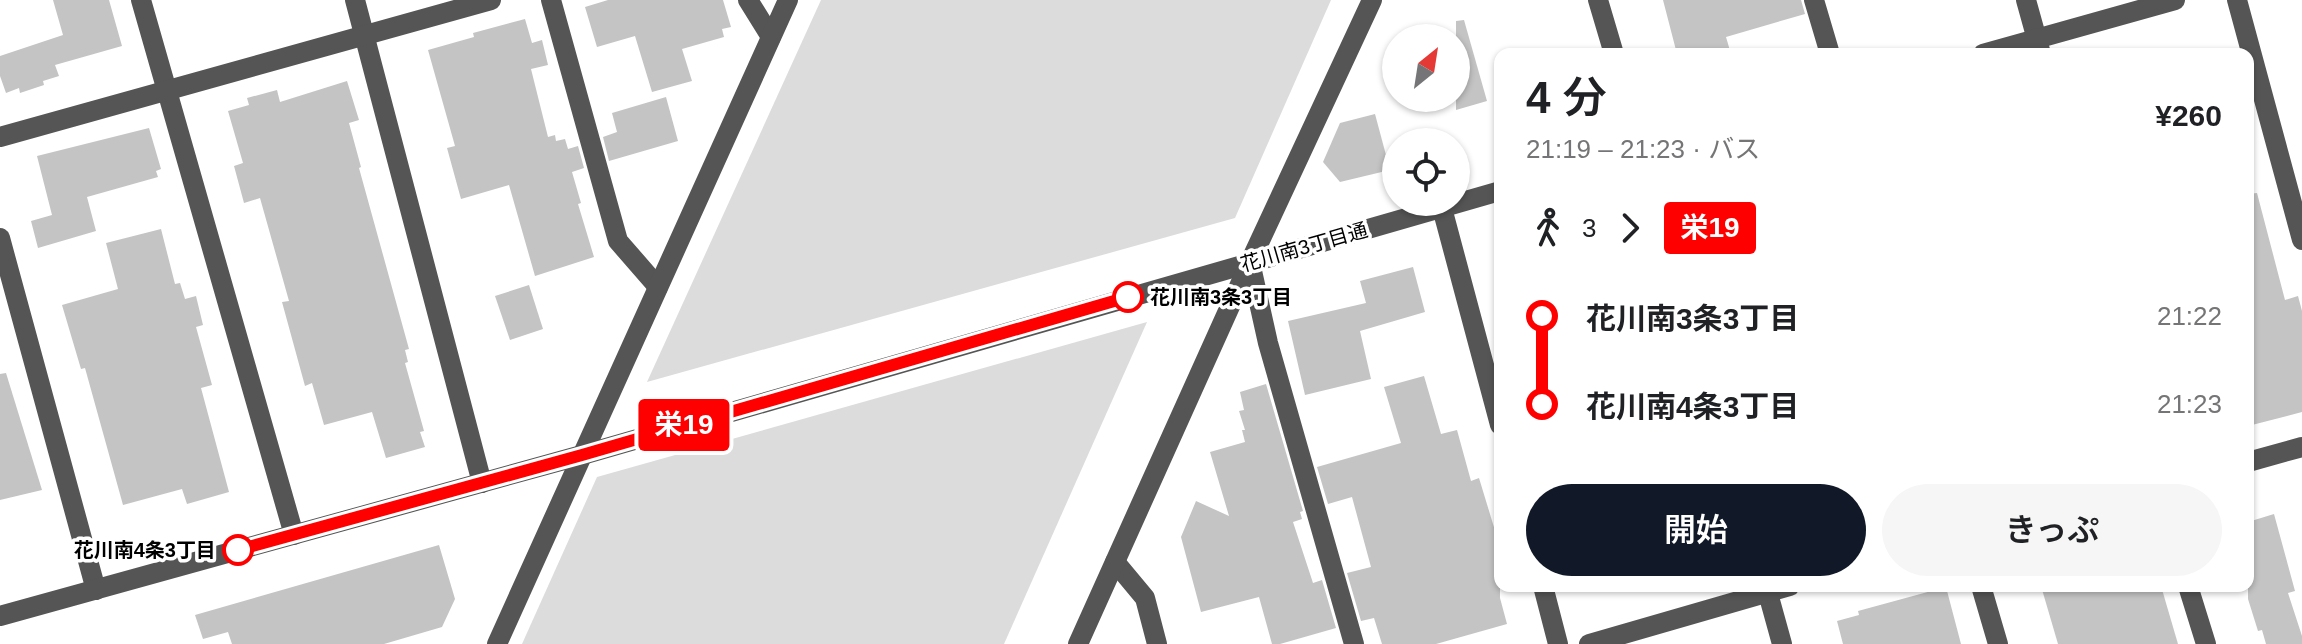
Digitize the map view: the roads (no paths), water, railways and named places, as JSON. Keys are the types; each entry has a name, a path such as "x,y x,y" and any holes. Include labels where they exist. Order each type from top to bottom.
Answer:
{"street":[{"path":"141,0 294,535"},
{"path":"355,0 482,483"},
{"path":"0,137 491,0"},
{"path":"551,0 618,241 658,287"},
{"path":"748,0 771,37"},
{"path":"497,644 788,0"},
{"path":"1078,644 1372,0"},
{"path":"1598,0 1612,48"},
{"path":"1814,0 1828,48"},
{"path":"2026,0 2039,46 2175,0"},
{"path":"2237,0 2250,48"},
{"path":"2254,63 2302,240"},
{"name":"花川南3丁目通","path":"1470,200 1494,193"},
{"name":"花川南3丁目通","path":"0,616 582,455 1414,216"},
{"path":"1444,216 1494,403"},
{"path":"0,238 96,590"},
{"path":"1250,262 1268,343 1354,644"},
{"path":"2254,460 2302,447"},
{"path":"1115,562 1145,598 1157,644"},
{"path":"1545,592 1558,644"},
{"path":"1589,644 1756,592"},
{"path":"1767,592 1782,644"},
{"path":"1983,592 1998,644"},
{"path":"2190,592 2206,644"}],"place":[{"name":"花川南3条3丁目","path":"1128,297"},
{"name":"花川南4条3丁目","path":"238,550"}]}
